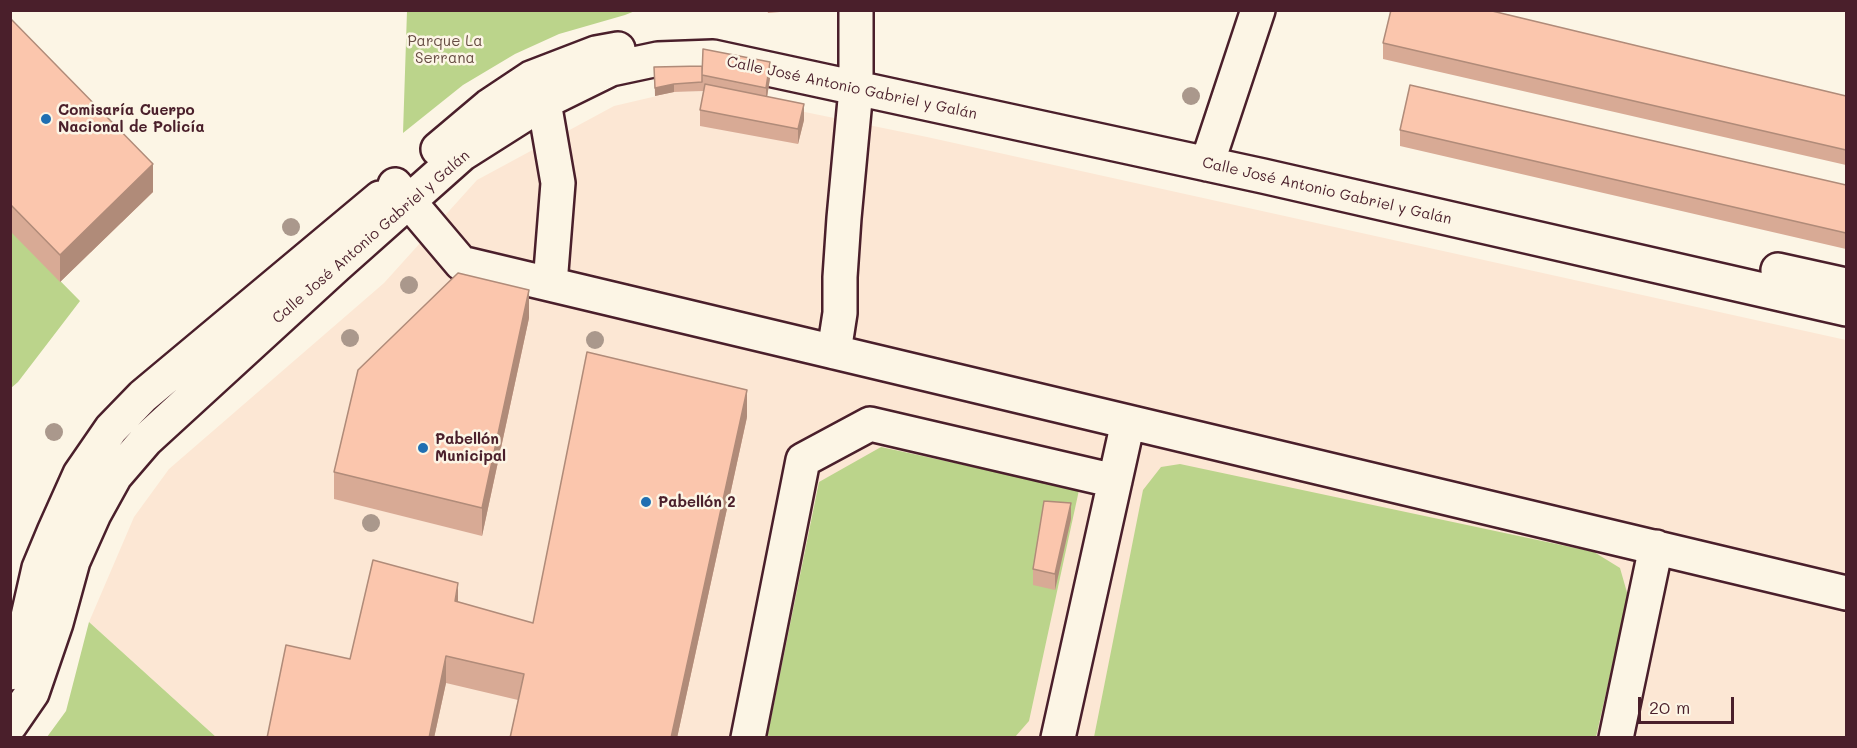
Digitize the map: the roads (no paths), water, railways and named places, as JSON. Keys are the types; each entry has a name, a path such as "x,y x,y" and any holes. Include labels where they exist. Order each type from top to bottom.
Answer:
{"street":[{"path":"834,352 840,313 845,199 856,81 856,10"},
{"path":"1211,155 1258,10"},
{"name":"Calle José Antonio Gabriel y Galán","path":"10,725 32,693 56,623 73,561 94,514 115,476 146,440 489,106 537,90 596,53 659,41 702,39 782,54 856,81 919,87 1211,155 1846,309"},
{"path":"537,90 558,183 550,284"},
{"name":"Calle José Antonio Gabriel y Galán","path":"1211,155 1846,285"},
{"path":"402,193 461,263 1846,593"},
{"name":"Calle José Antonio Gabriel y Galán","path":"13,673 39,568 80,474 111,429 152,389 402,193"},
{"path":"1058,738 1128,422"},
{"path":"748,738 802,460 870,424 1115,481"},
{"path":"1616,738 1656,548"}],"place":[{"name":"Comisaría Cuerpo Nacional de Policía","path":"46,119"},
{"name":"Pabellón Municipal","path":"423,448"},
{"name":"Pabellón 2","path":"646,502"}],"park label":[{"name":"Parque La Serrana","path":"445,50"}]}
